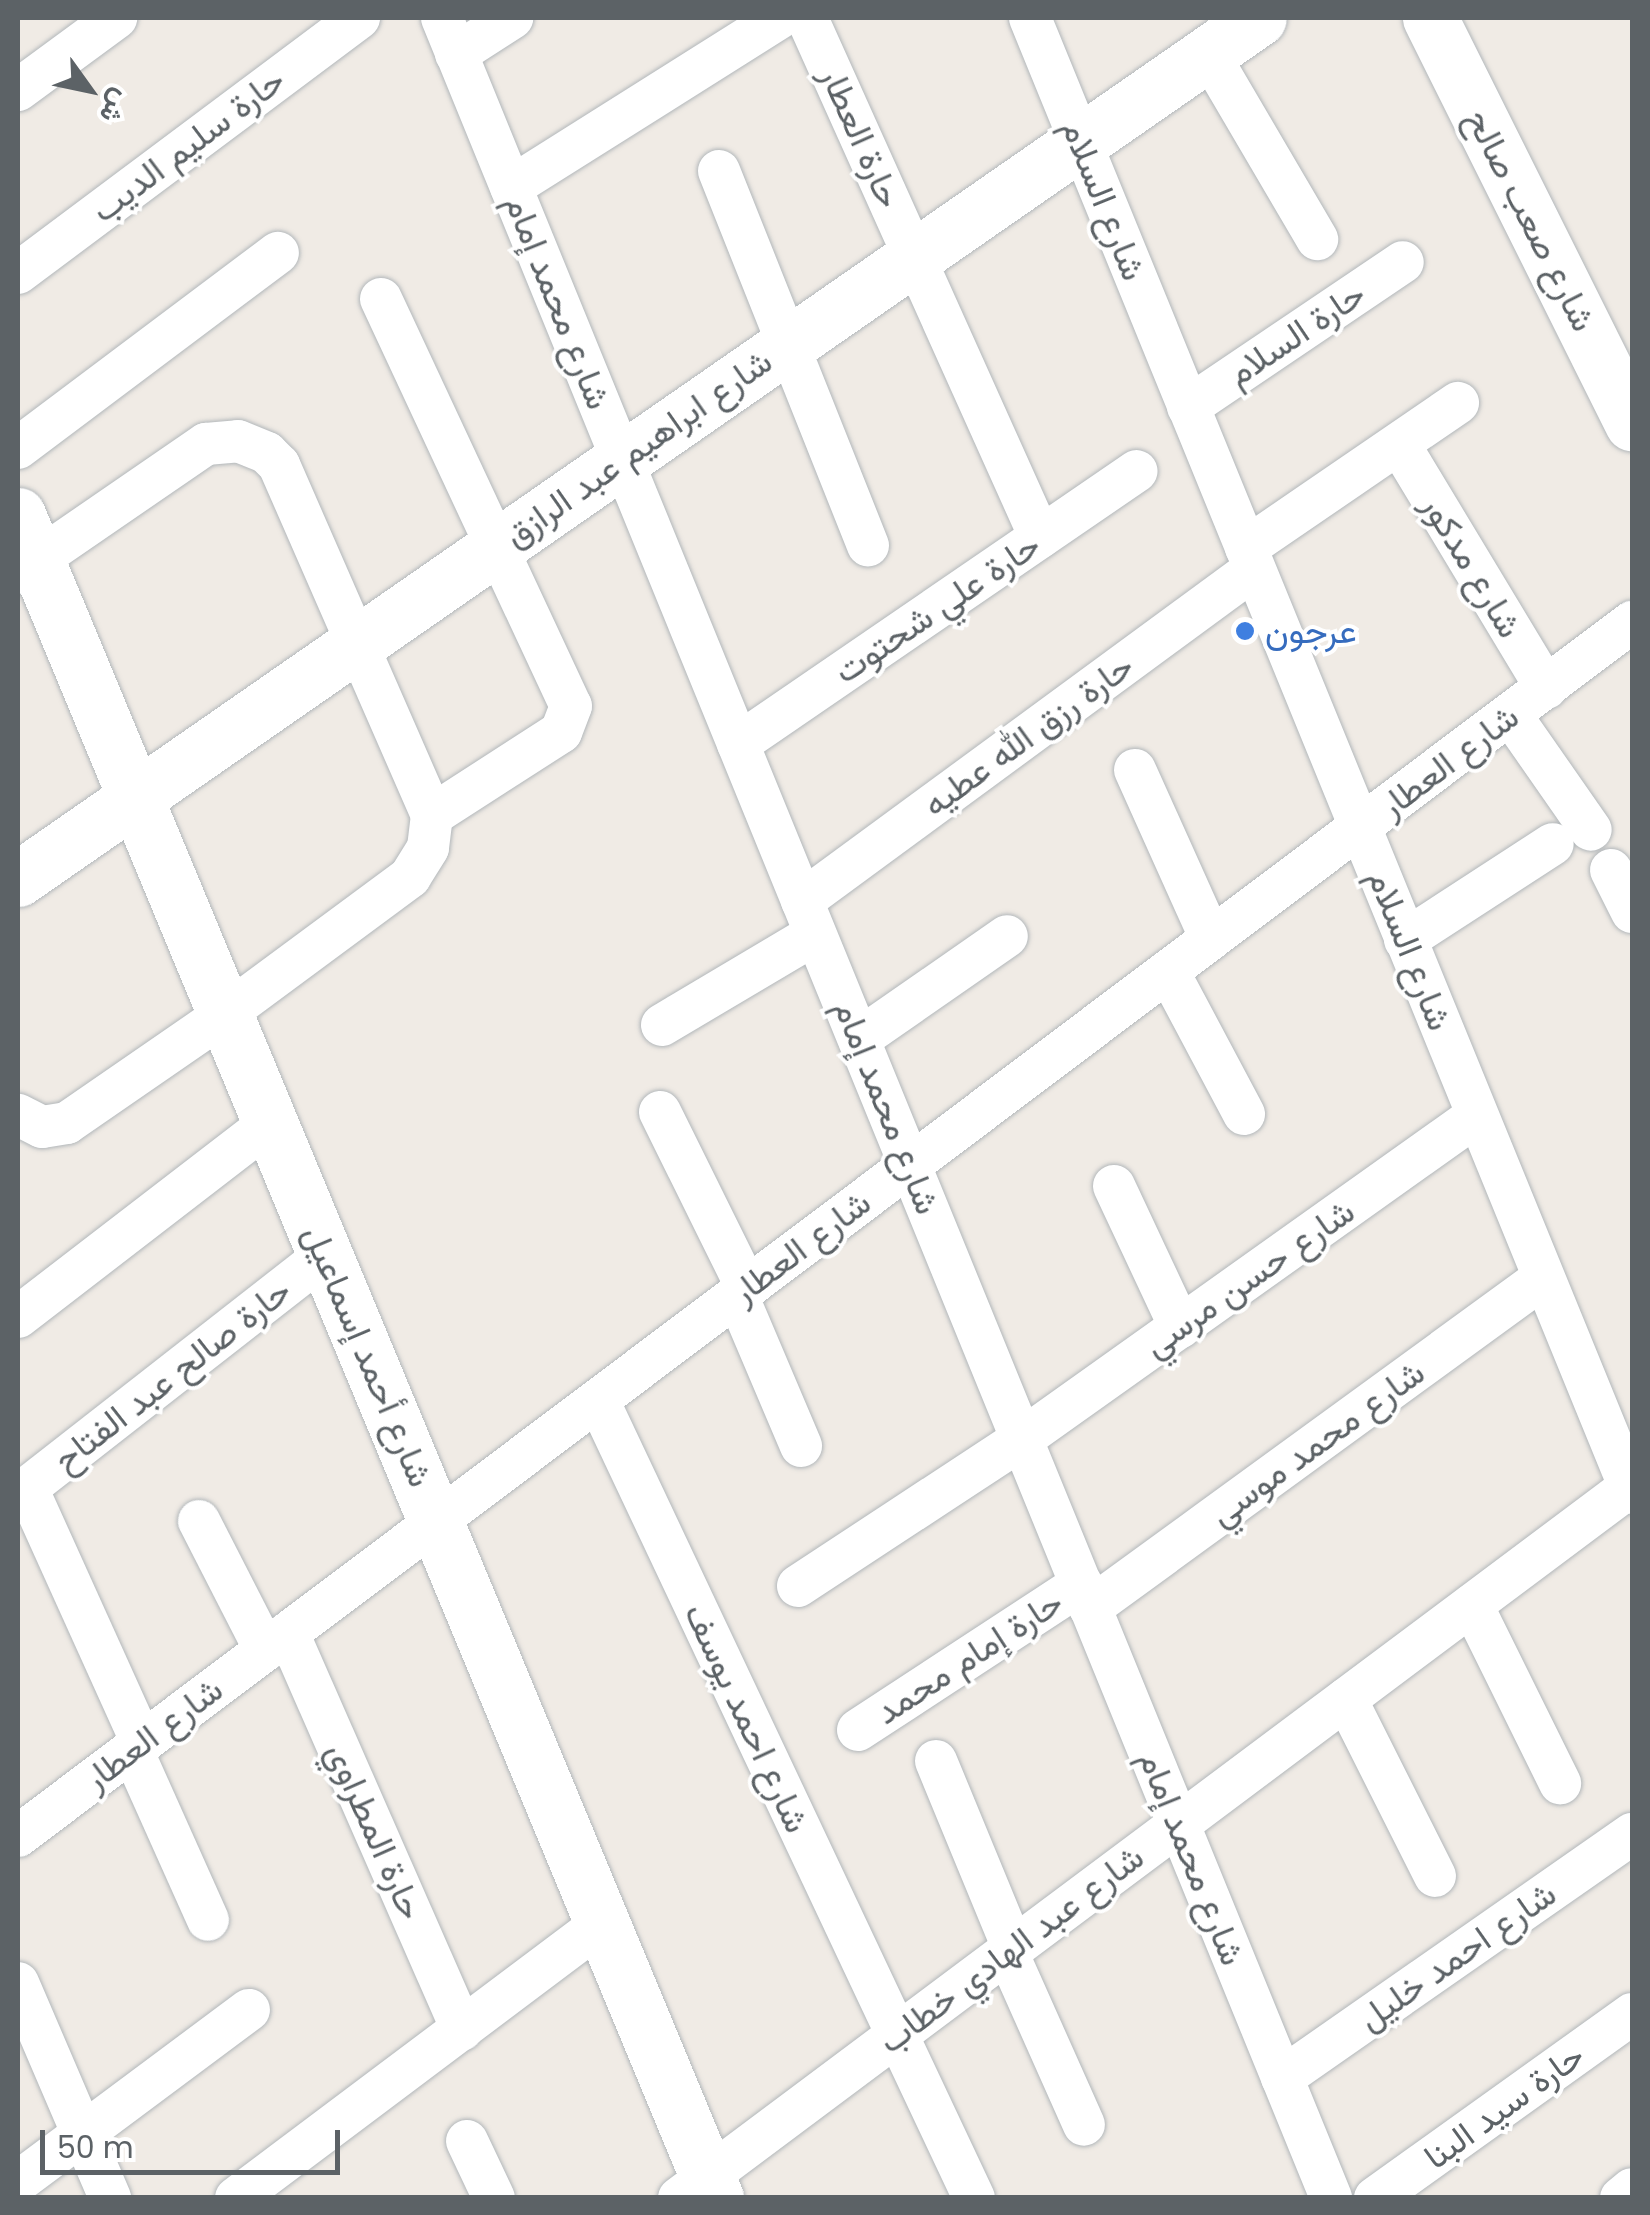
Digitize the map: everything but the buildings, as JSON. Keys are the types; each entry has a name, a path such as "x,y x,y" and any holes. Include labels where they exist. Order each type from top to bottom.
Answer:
{"street":[{"path":"18,90 116,18"},
{"name":"حارة سليم الديب","path":"18,273 359,18"},
{"path":"449,36 512,18"},
{"path":"511,187 779,18"},
{"name":"حارة العطار","path":"807,18 1040,537"},
{"name":"شارع السلام","path":"1030,18 1476,1116 1632,1488"},
{"name":"شارع ابراهيم عبد الرازق","path":"18,879 1259,18"},
{"name":"شارع صعب صالح","path":"1430,18 1632,423"},
{"name":"شارع محمد إمام","path":"449,36 1331,2198"},
{"path":"1208,53 1317,239"},
{"path":"719,171 868,545"},
{"path":"18,448 278,253"},
{"name":"حارة السلام","path":"1188,407 1404,262"},
{"path":"382,300 497,546 570,716 561,732 432,815"},
{"name":"حارة رزق الله عطيه","path":"662,1026 809,918 1250,558 1458,403"},
{"path":"18,1114 42,1127 67,1122 226,1014 410,877 428,848 432,815 279,465 238,441 206,444 24,549"},
{"name":"شارع مدكور","path":"1398,444 1546,688"},
{"name":"حارة علي شحتوت","path":"738,744 1136,471"},
{"name":"شارع أحمد إسماعيل","path":"24,549 136,797 604,1922 701,2190"},
{"name":"شارع العطار","path":"18,1836 1632,622"},
{"path":"1405,940 1572,837 1510,714"},
{"path":"1135,770 1210,939"},
{"path":"1612,870 1632,912"},
{"path":"859,1039 1007,936"},
{"path":"1168,971 1244,1114"},
{"path":"660,1112 742,1292 801,1446"},
{"name":"شارع حسن مرسي","path":"798,1586 1022,1439 1476,1116"},
{"path":"18,1317 270,1122"},
{"path":"1114,1186 1180,1327"},
{"name":"حارة صالح عبد الفتاح","path":"22,1492 326,1254"},
{"name":"شارع محمد موسي","path":"1086,1596 1543,1278"},
{"name":"شارع احمد يوسف","path":"598,1400 974,2198"},
{"name":"شارع عبد الهادي خطاب","path":"701,2190 896,2035 1632,1488"},
{"path":"22,1492 137,1746 208,1920"},
{"name":"حارة المطراوي","path":"199,1521 276,1641 462,2028"},
{"name":"حارة إمام محمد","path":"858,1730 1086,1596"},
{"path":"1472,1605 1560,1783"},
{"path":"1346,1700 1435,1876"},
{"path":"936,1762 1084,2125"},
{"name":"شارع احمد خليل","path":"1282,2078 1632,1834"},
{"path":"236,2198 604,1922"},
{"path":"19,1992 110,2198"},
{"path":"18,2182 249,2010"},
{"name":"حارة سيد البنا","path":"1375,2198 1632,2014"},
{"path":"467,2142 494,2198"},
{"path":"1621,2198 1632,2189"}],"place":[{"name":"عرجون","path":"1245,631"}]}
